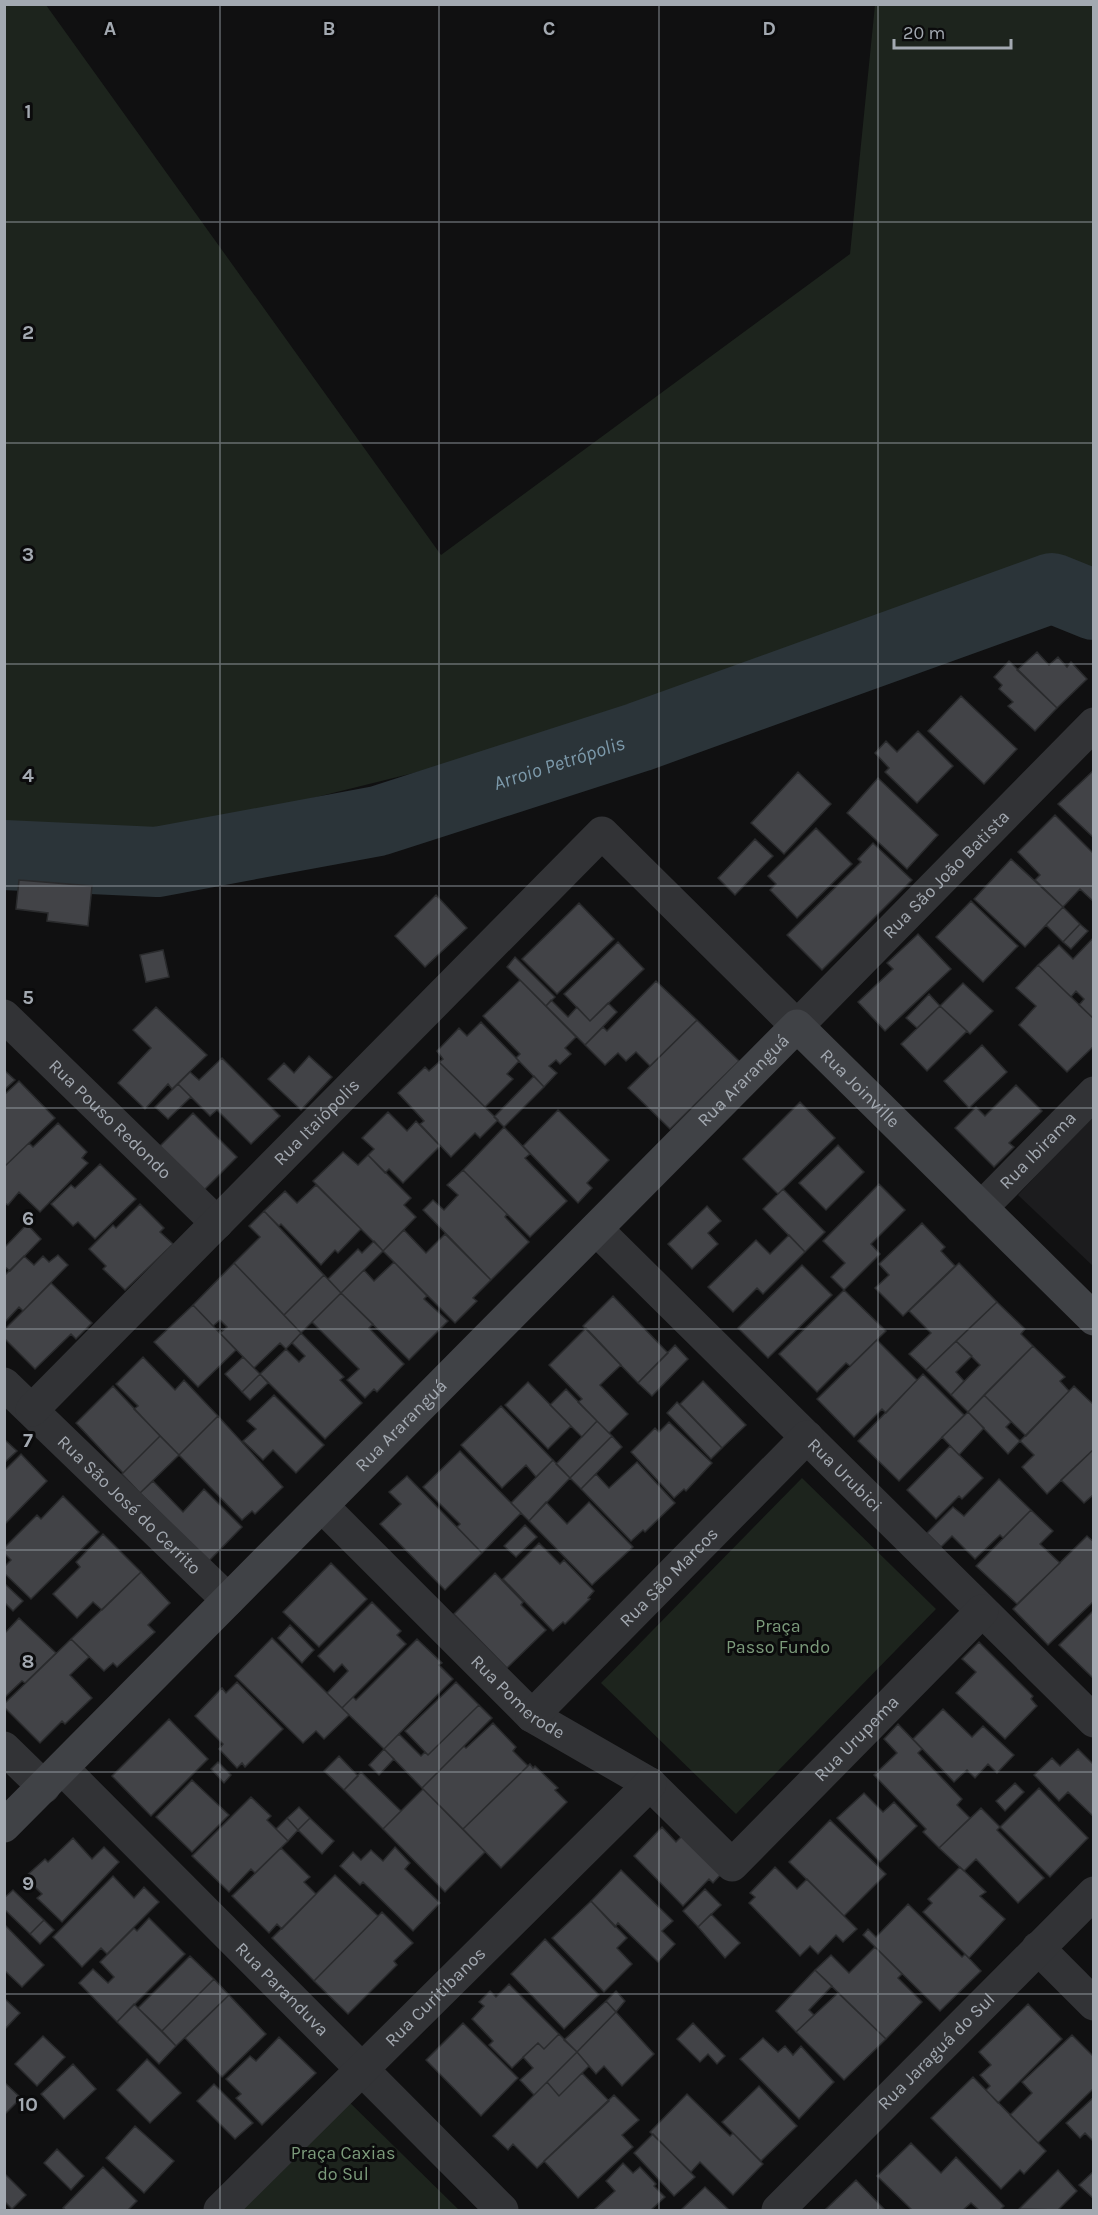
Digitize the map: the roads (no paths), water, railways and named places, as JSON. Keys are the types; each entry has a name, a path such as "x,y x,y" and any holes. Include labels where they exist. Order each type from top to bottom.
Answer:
{"street":[{"name":"Rua São João Batista","path":"797,1026 1094,724"},
{"name":"Rua Joinville","path":"602,833 1094,1319"},
{"name":"Rua Itaiópolis","path":"32,1410 602,833"},
{"name":"Rua Pouso Redondo","path":"4,1016 217,1223"},
{"name":"Rua Araranguá","path":"4,1826 797,1026"},
{"name":"Rua Ibirama","path":"981,1208 1094,1093"},
{"name":"Rua Urubici","path":"596,1229 1094,1721"},
{"name":"Rua São José do Cerrito","path":"4,1384 228,1600"},
{"name":"Rua São Marcos","path":"532,1716 807,1437"},
{"name":"Rua Pomerode","path":"322,1506 532,1716 650,1784 732,1865"},
{"name":"Rua Urupema","path":"732,1865 982,1611"},
{"name":"Rua Paranduva","path":"4,1748 53,1777 362,2070 502,2211"},
{"name":"Rua Curitibanos","path":"220,2211 650,1784"},
{"name":"Rua Jaraguá do Sul","path":"778,2211 1094,1893"},
{"path":"1038,1948 1094,2004"}],"waterway":[{"name":"Arroio Petrópolis","path":"4,855 157,862 378,821 639,737 1052,588 1094,605"}],"park label":[{"name":"Praça Passo Fundo","path":"778,1636"},
{"name":"Praça Caxias do Sul","path":"343,2163"}]}
